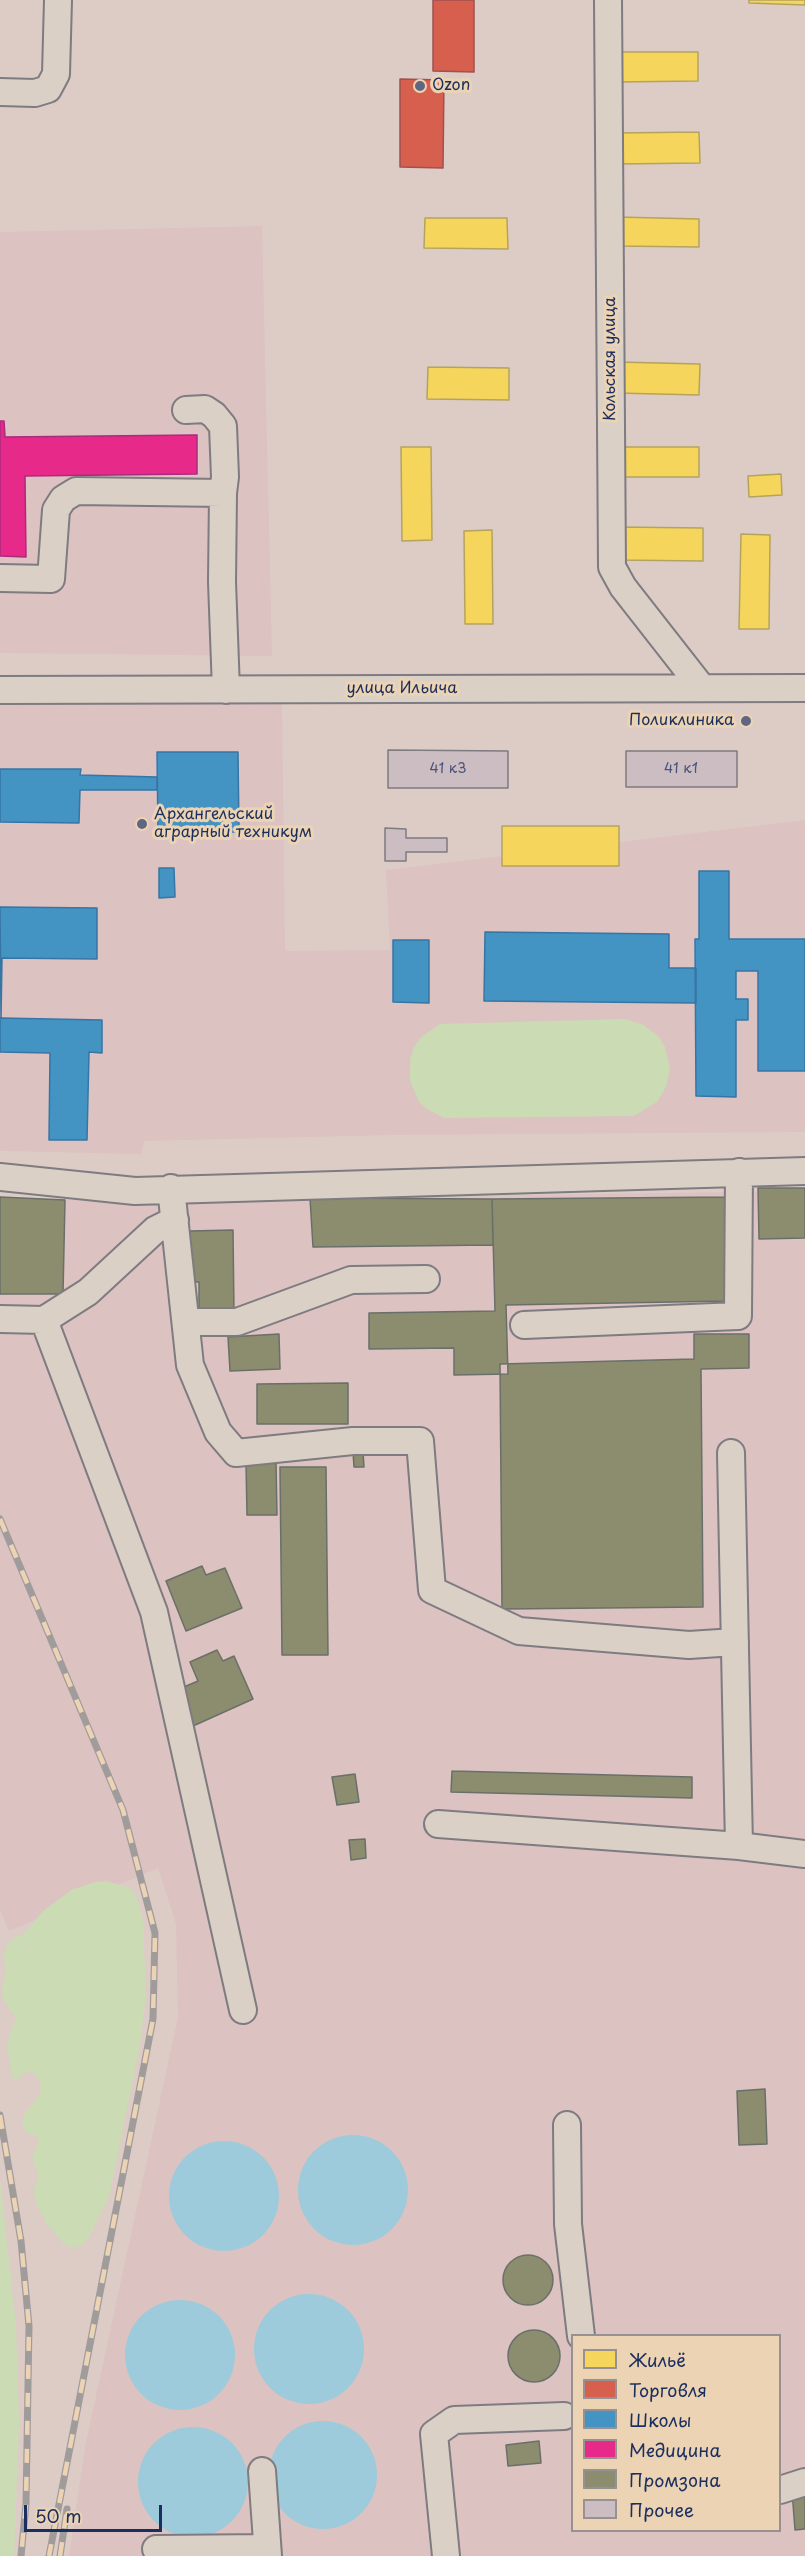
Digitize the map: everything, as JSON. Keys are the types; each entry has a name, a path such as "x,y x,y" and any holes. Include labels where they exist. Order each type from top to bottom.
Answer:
{"street":[{"path":"0,92 35,93 48,89 56,74 58,0"},
{"name":"Кольская улица","path":"608,0 612,567 623,587 702,688"},
{"path":"186,410 206,409 223,426 226,690"},
{"path":"0,578 51,579 56,510 63,499 76,491 223,493"},
{"name":"улица Ильича","path":"0,690 805,688"},
{"path":"0,1177 135,1191 171,1188 805,1171"},
{"path":"524,1325 738,1316 739,1172"},
{"path":"171,1188 190,1365 218,1432 236,1453 352,1441 420,1441 432,1590 519,1631 689,1646 735,1642"},
{"path":"0,1319 44,1320 88,1292 155,1230 175,1220"},
{"path":"186,1322 237,1322 351,1280 426,1279"},
{"path":"44,1320 153,1612 243,2010"},
{"path":"731,1453 739,1846"},
{"path":"438,1824 739,1846 805,1854"},
{"path":"567,2125 568,2224 581,2334"},
{"path":"446,2556 434,2434 454,2420 570,2415"},
{"path":"156,2549 267,2552 262,2471"},
{"path":"781,2490 805,2482"}],"shaded area":[{"path":"262,226 272,656 0,653 0,232"},
{"path":"0,698 282,698 285,951 390,950 386,870 805,820 805,1132 392,1135 144,1141 141,1154 0,1151"},
{"path":"805,1191 805,2556 69,2556 85,2447 178,2017 176,1924 158,1868 9,1931 0,1910 0,1197 96,1201"}],"green space":[{"path":"625,1019 644,1025 659,1037 665,1047 670,1068 666,1087 657,1102 634,1116 444,1118 419,1102 410,1081 410,1059 414,1047 421,1037 440,1024"},
{"path":"107,1881 130,1888 137,1898 143,1920 146,1993 140,2045 109,2196 89,2237 83,2244 73,2248 63,2243 47,2224 36,2203 34,2189 39,2176 32,2158 39,2141 37,2136 26,2133 22,2121 40,2094 41,2087 40,2081 32,2071 26,2072 18,2079 12,2078 7,2043 16,2018 3,1999 2,1987 6,1974 4,1953 10,1941 26,1932 42,1912 71,1890 95,1882"},
{"path":"0,2180 16,2324 19,2423 14,2556 0,2556"}],"water":[{"path":"353,2135 374,2139 392,2151 404,2169 408,2190 404,2211 392,2229 374,2241 353,2245 332,2241 314,2229 302,2211 298,2190 302,2169 314,2151 332,2139"},
{"path":"224,2141 245,2145 263,2157 275,2175 279,2196 275,2217 263,2235 245,2247 224,2251 203,2247 185,2235 173,2217 169,2196 173,2175 185,2157 203,2145"},
{"path":"309,2294 330,2298 348,2310 360,2328 364,2349 360,2370 348,2388 330,2400 309,2404 288,2400 270,2388 258,2370 254,2349 258,2328 270,2310 288,2298"},
{"path":"180,2300 201,2304 219,2316 231,2334 235,2355 231,2376 219,2394 201,2406 180,2410 159,2406 141,2394 129,2376 125,2355 129,2334 141,2316 159,2304"},
{"path":"323,2421 344,2425 361,2437 373,2454 377,2475 373,2496 361,2513 344,2525 323,2529 302,2525 285,2513 273,2496 269,2475 273,2454 285,2437 302,2425"},
{"path":"193,2427 214,2432 232,2443 243,2461 248,2482 243,2503 232,2521 214,2532 193,2537 172,2532 154,2521 143,2503 138,2482 143,2461 154,2443 172,2432"}],"building: Жильё":[{"path":"749,0 805,0 805,5 749,3"},
{"path":"616,52 698,52 698,81 616,82"},
{"path":"699,132 700,163 617,164 617,133"},
{"path":"617,217 699,219 699,247 616,246"},
{"path":"425,218 507,218 508,249 424,248"},
{"path":"617,362 700,364 699,395 616,393"},
{"path":"428,367 509,368 509,400 427,399"},
{"path":"401,447 431,447 432,540 402,541"},
{"path":"617,447 699,447 699,477 616,477"},
{"path":"781,474 782,495 749,497 748,476"},
{"path":"617,527 703,528 703,561 617,560"},
{"path":"492,530 493,624 465,624 464,531"},
{"path":"741,534 770,535 769,629 739,629"},
{"path":"502,826 619,826 619,866 502,866"}],"building: Торговля":[{"path":"433,0 474,0 474,72 433,71"},
{"path":"400,79 444,80 443,168 400,167"}],"building: Школы":[{"path":"157,752 238,752 239,832 158,832"},
{"path":"0,769 81,769 80,775 157,777 157,790 80,790 79,823 0,822"},
{"path":"159,868 174,868 175,897 159,898"},
{"path":"699,871 729,871 729,939 805,939 805,1071 758,1071 758,971 736,971 736,999 748,999 748,1020 736,1020 736,1097 696,1096 695,939 699,939"},
{"path":"0,907 97,908 97,959 2,958 1,1018"},
{"path":"485,932 669,934 669,968 696,968 696,1003 484,1001"},
{"path":"393,940 429,940 429,1003 393,1002"},
{"path":"0,1018 102,1020 102,1053 89,1052 87,1140 49,1140 50,1053 0,1052"}],"building: Медицина":[{"path":"0,421 4,421 5,437 197,435 197,474 25,476 26,557 0,556"}],"building: Промзона":[{"path":"758,1188 805,1188 805,1238 759,1239"},
{"path":"0,1197 65,1200 63,1294 0,1294"},
{"path":"727,1197 729,1301 506,1305 508,1374 454,1375 454,1348 369,1349 369,1313 495,1311 492,1199"},
{"path":"310,1198 492,1199 493,1245 313,1247"},
{"path":"233,1230 234,1315 199,1315 199,1282 190,1282 190,1231"},
{"path":"279,1334 280,1369 230,1371 228,1337"},
{"path":"694,1334 749,1334 749,1368 701,1369 703,1607 502,1609 500,1364 694,1359"},
{"path":"348,1383 348,1424 257,1424 257,1384"},
{"path":"353,1452 363,1452 364,1467 354,1467"},
{"path":"246,1463 276,1463 277,1515 247,1515"},
{"path":"280,1467 326,1467 328,1655 282,1655"},
{"path":"202,1566 206,1575 225,1568 242,1608 186,1631 166,1581"},
{"path":"217,1650 223,1661 234,1656 253,1699 193,1726 177,1690 198,1681 190,1662"},
{"path":"452,1771 692,1777 692,1798 451,1792"},
{"path":"355,1774 359,1802 337,1805 332,1777"},
{"path":"365,1839 366,1858 351,1860 349,1840"},
{"path":"765,2089 767,2144 739,2145 737,2091"},
{"path":"528,2255 542,2259 549,2266 553,2280 549,2294 542,2301 528,2305 514,2301 507,2294 503,2280 507,2266 514,2259"},
{"path":"534,2330 544,2332 552,2338 558,2346 560,2356 558,2366 552,2374 544,2380 534,2382 524,2380 516,2374 510,2366 508,2356 510,2346 516,2338 524,2332"},
{"path":"539,2441 541,2463 508,2466 506,2445"},
{"path":"805,2490 805,2529 795,2530 792,2491"}],"building: Прочее":[{"path":"388,750 508,751 508,788 388,788"},
{"path":"626,751 737,751 737,787 626,787"},
{"path":"385,828 406,829 406,838 447,838 447,852 406,852 406,861 385,861"}],"railway":[{"path":"0,1519 123,1810 155,1933 153,2019 49,2556"},
{"path":"0,2115 21,2241 29,2326 26,2504 21,2556"},
{"path":"60,2556 67,2509"}],"place":[{"name":"Ozon","path":"420,86"},
{"name":"Поликлиника","path":"746,721"},
{"name":"Архангельский аграрный техникум","path":"142,824"}]}
